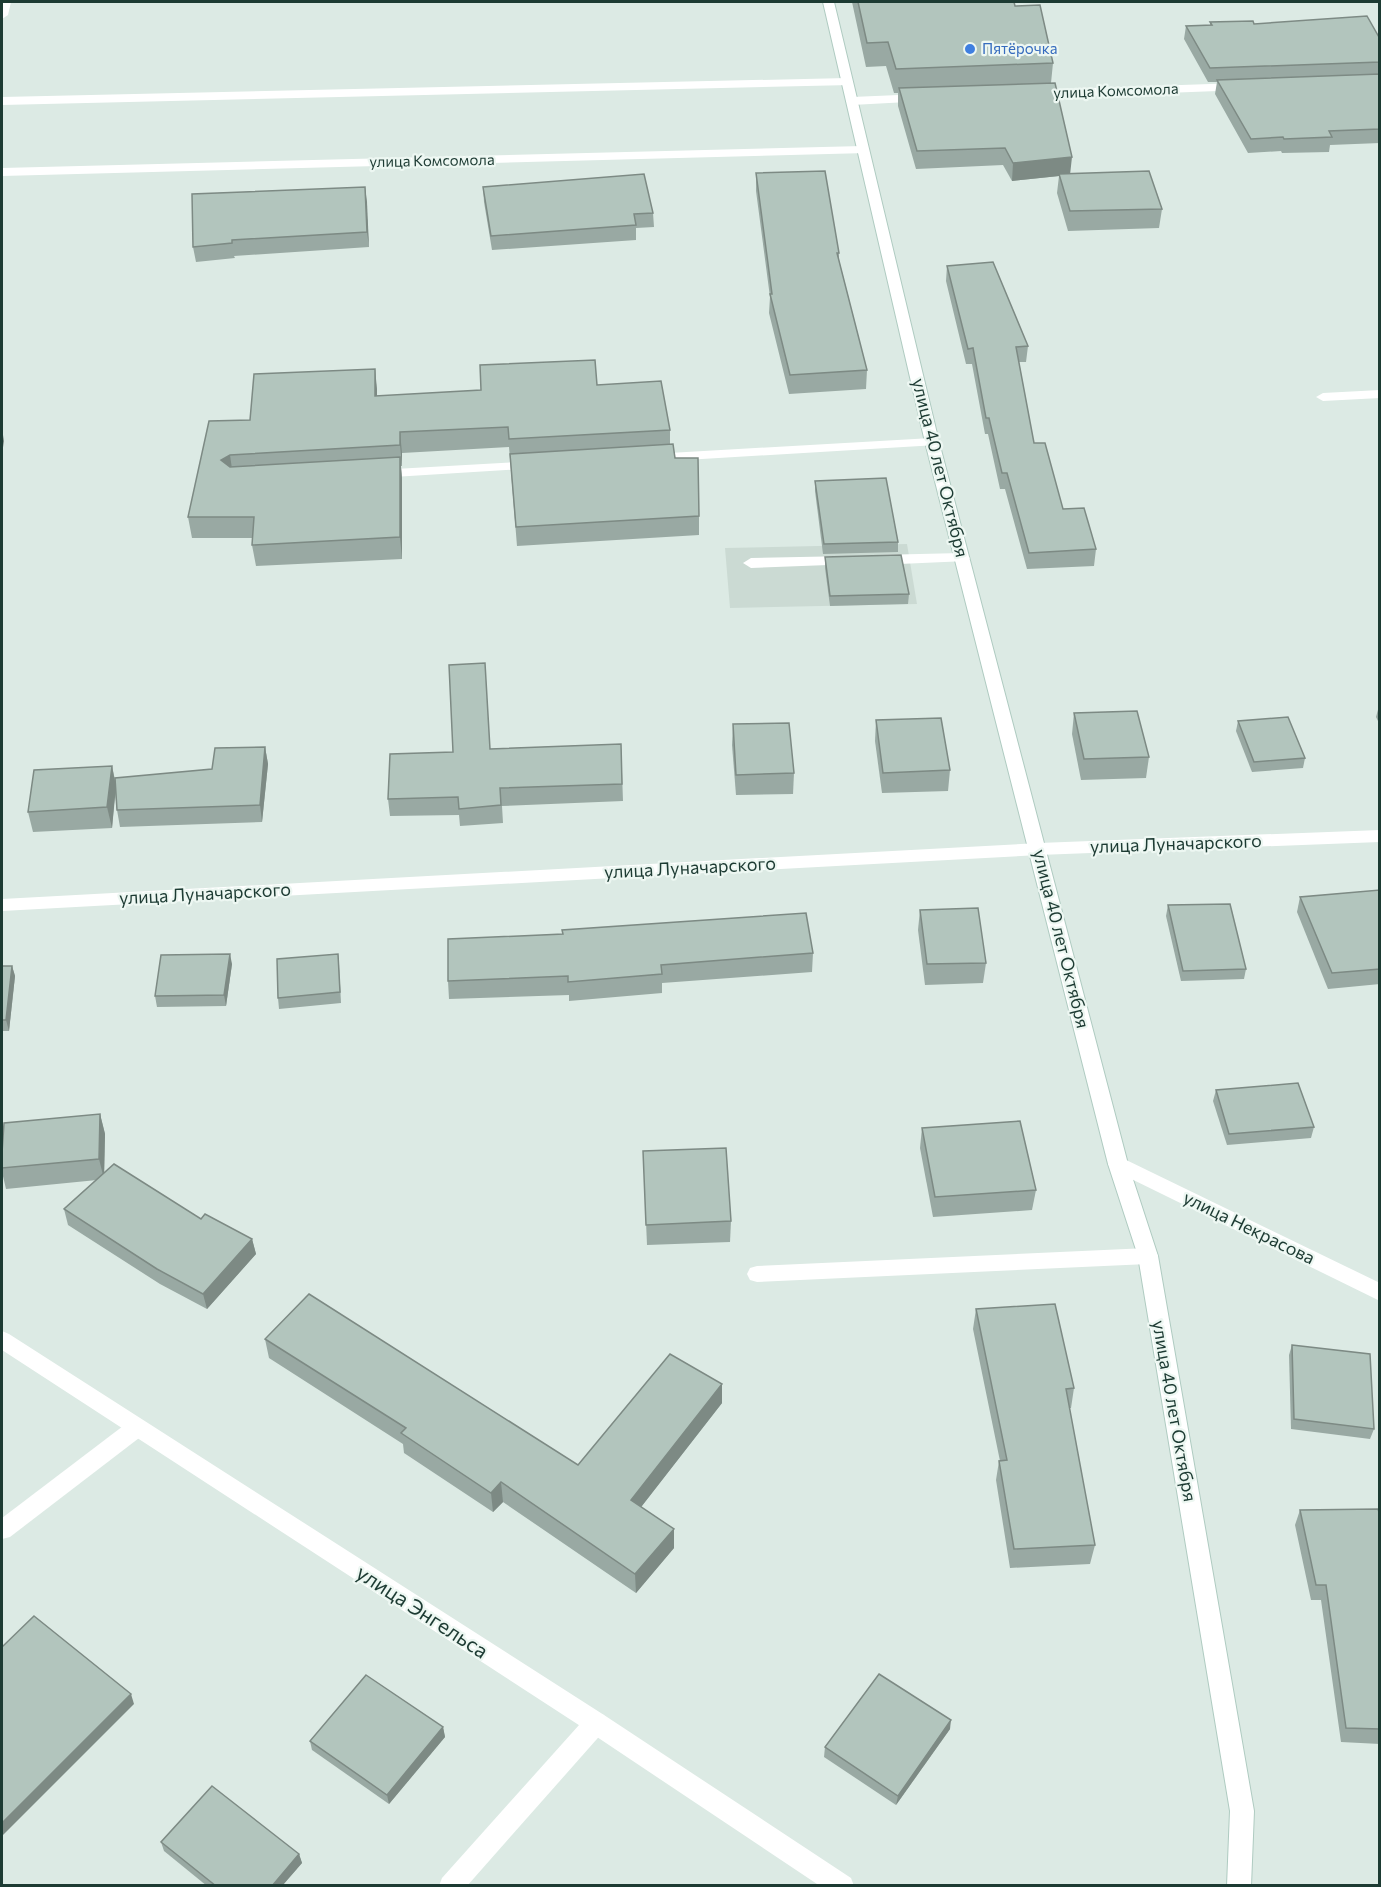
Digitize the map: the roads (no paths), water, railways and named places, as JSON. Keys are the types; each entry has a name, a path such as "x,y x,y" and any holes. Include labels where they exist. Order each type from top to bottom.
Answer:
{"street":[{"path":"2,15 5,2"},
{"name":"улица 40 лет Октября","path":"828,2 932,442 1039,849 1118,1164 1148,1256 1242,1811 1239,1886"},
{"path":"2,100 847,82"},
{"name":"улица Комсомола","path":"1020,95 1248,87"},
{"path":"852,100 936,98"},
{"name":"улица Комсомола","path":"2,172 862,150"},
{"path":"1323,397 1380,394"},
{"path":"636,459 932,442"},
{"path":"363,474 553,464"},
{"path":"751,563 962,558"},
{"name":"улица Луначарского","path":"2,905 1039,849 1380,836"},
{"name":"улица Некрасова","path":"1118,1164 1380,1293"},
{"path":"757,1274 1148,1256"},
{"name":"улица Энгельса","path":"2,1340 842,1886"},
{"path":"2,1530 135,1428"},
{"path":"451,1886 596,1724"}],"place":[{"name":"Пятёрочка","path":"970,49"}]}
